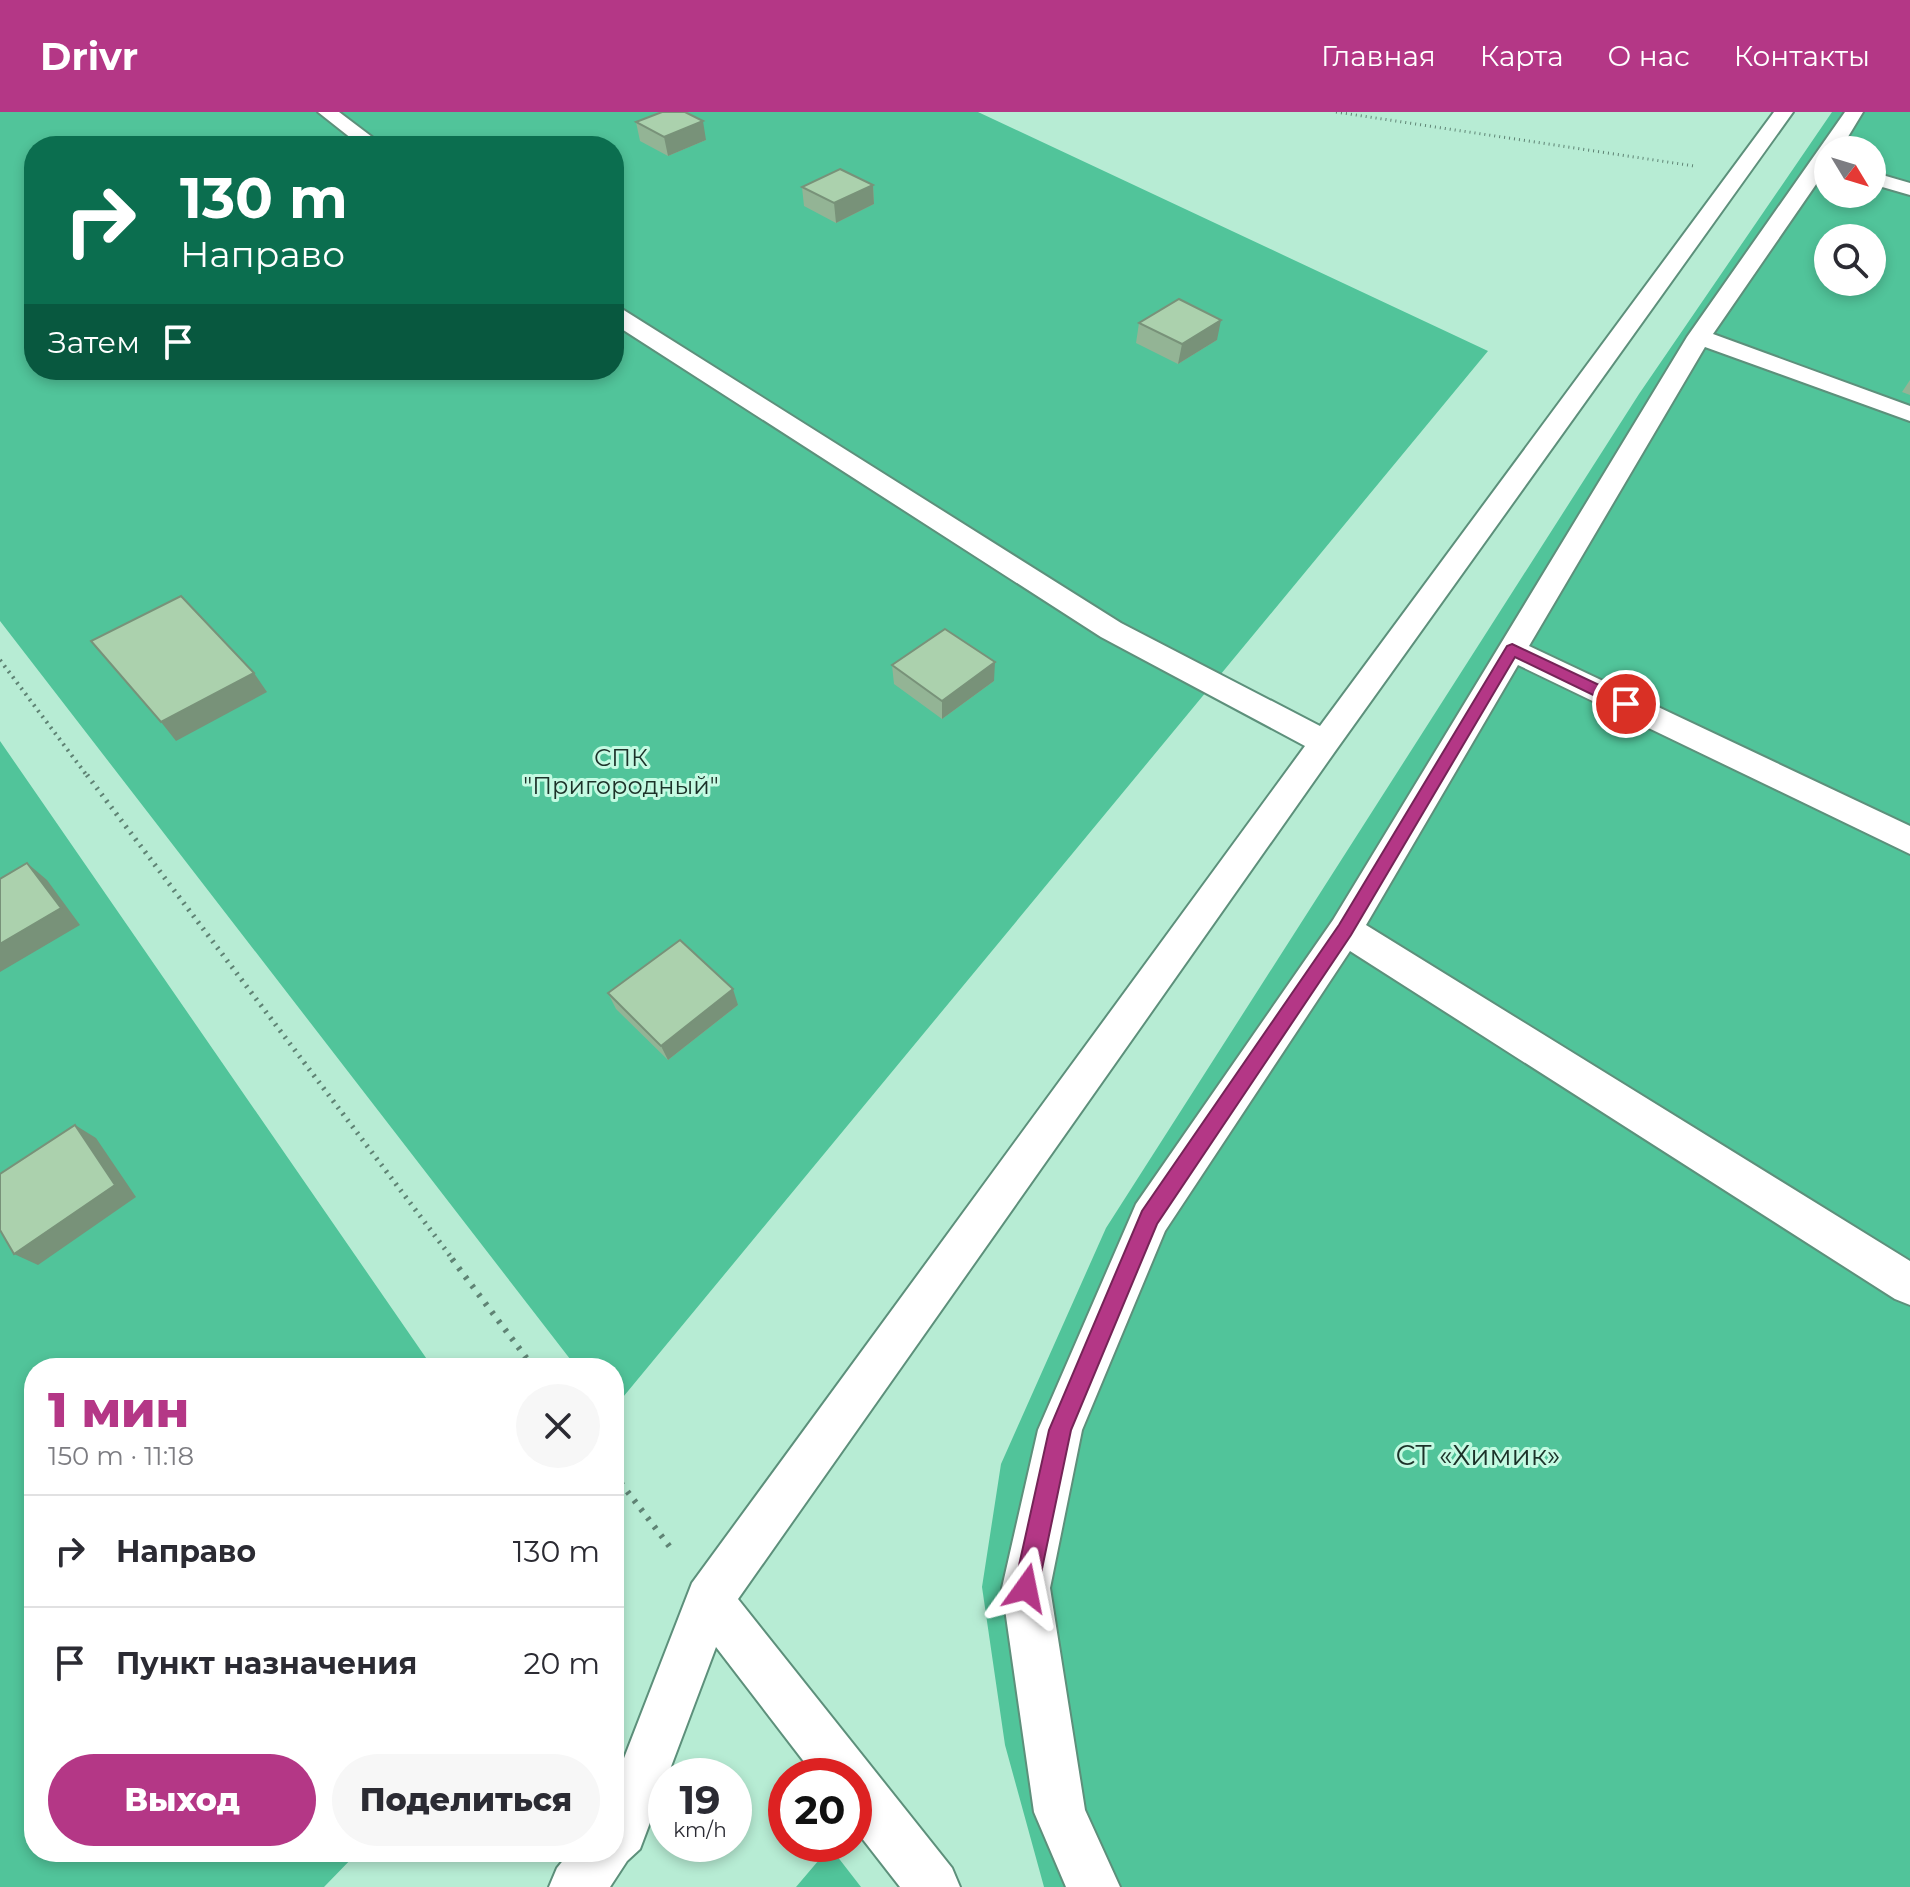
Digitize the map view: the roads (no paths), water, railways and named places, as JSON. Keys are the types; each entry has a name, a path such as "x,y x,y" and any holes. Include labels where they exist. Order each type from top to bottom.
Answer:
{"lane":[{"path":"327,112 360,136"},
{"path":"624,1826 709,1600 1325,742 1784,112"},
{"path":"1840,136 1854,112"},
{"path":"1093,1887 1060,1812 1026,1588 1060,1430 1150,1218 1345,930 1699,337 1814,175"},
{"path":"1886,182 1910,189"},
{"path":"624,320 1111,630 1325,742"},
{"path":"1699,337 1910,414"},
{"path":"1512,650 1910,841"},
{"path":"1345,930 1910,1285"},
{"path":"709,1600 833,1758"},
{"path":"872,1809 933,1887"},
{"path":"576,1887 596,1862"}],"park label":[{"name":"СПК \"Пригородный\"","path":"621,771"},
{"name":"СТ «Химик»","path":"1478,1455"}]}
